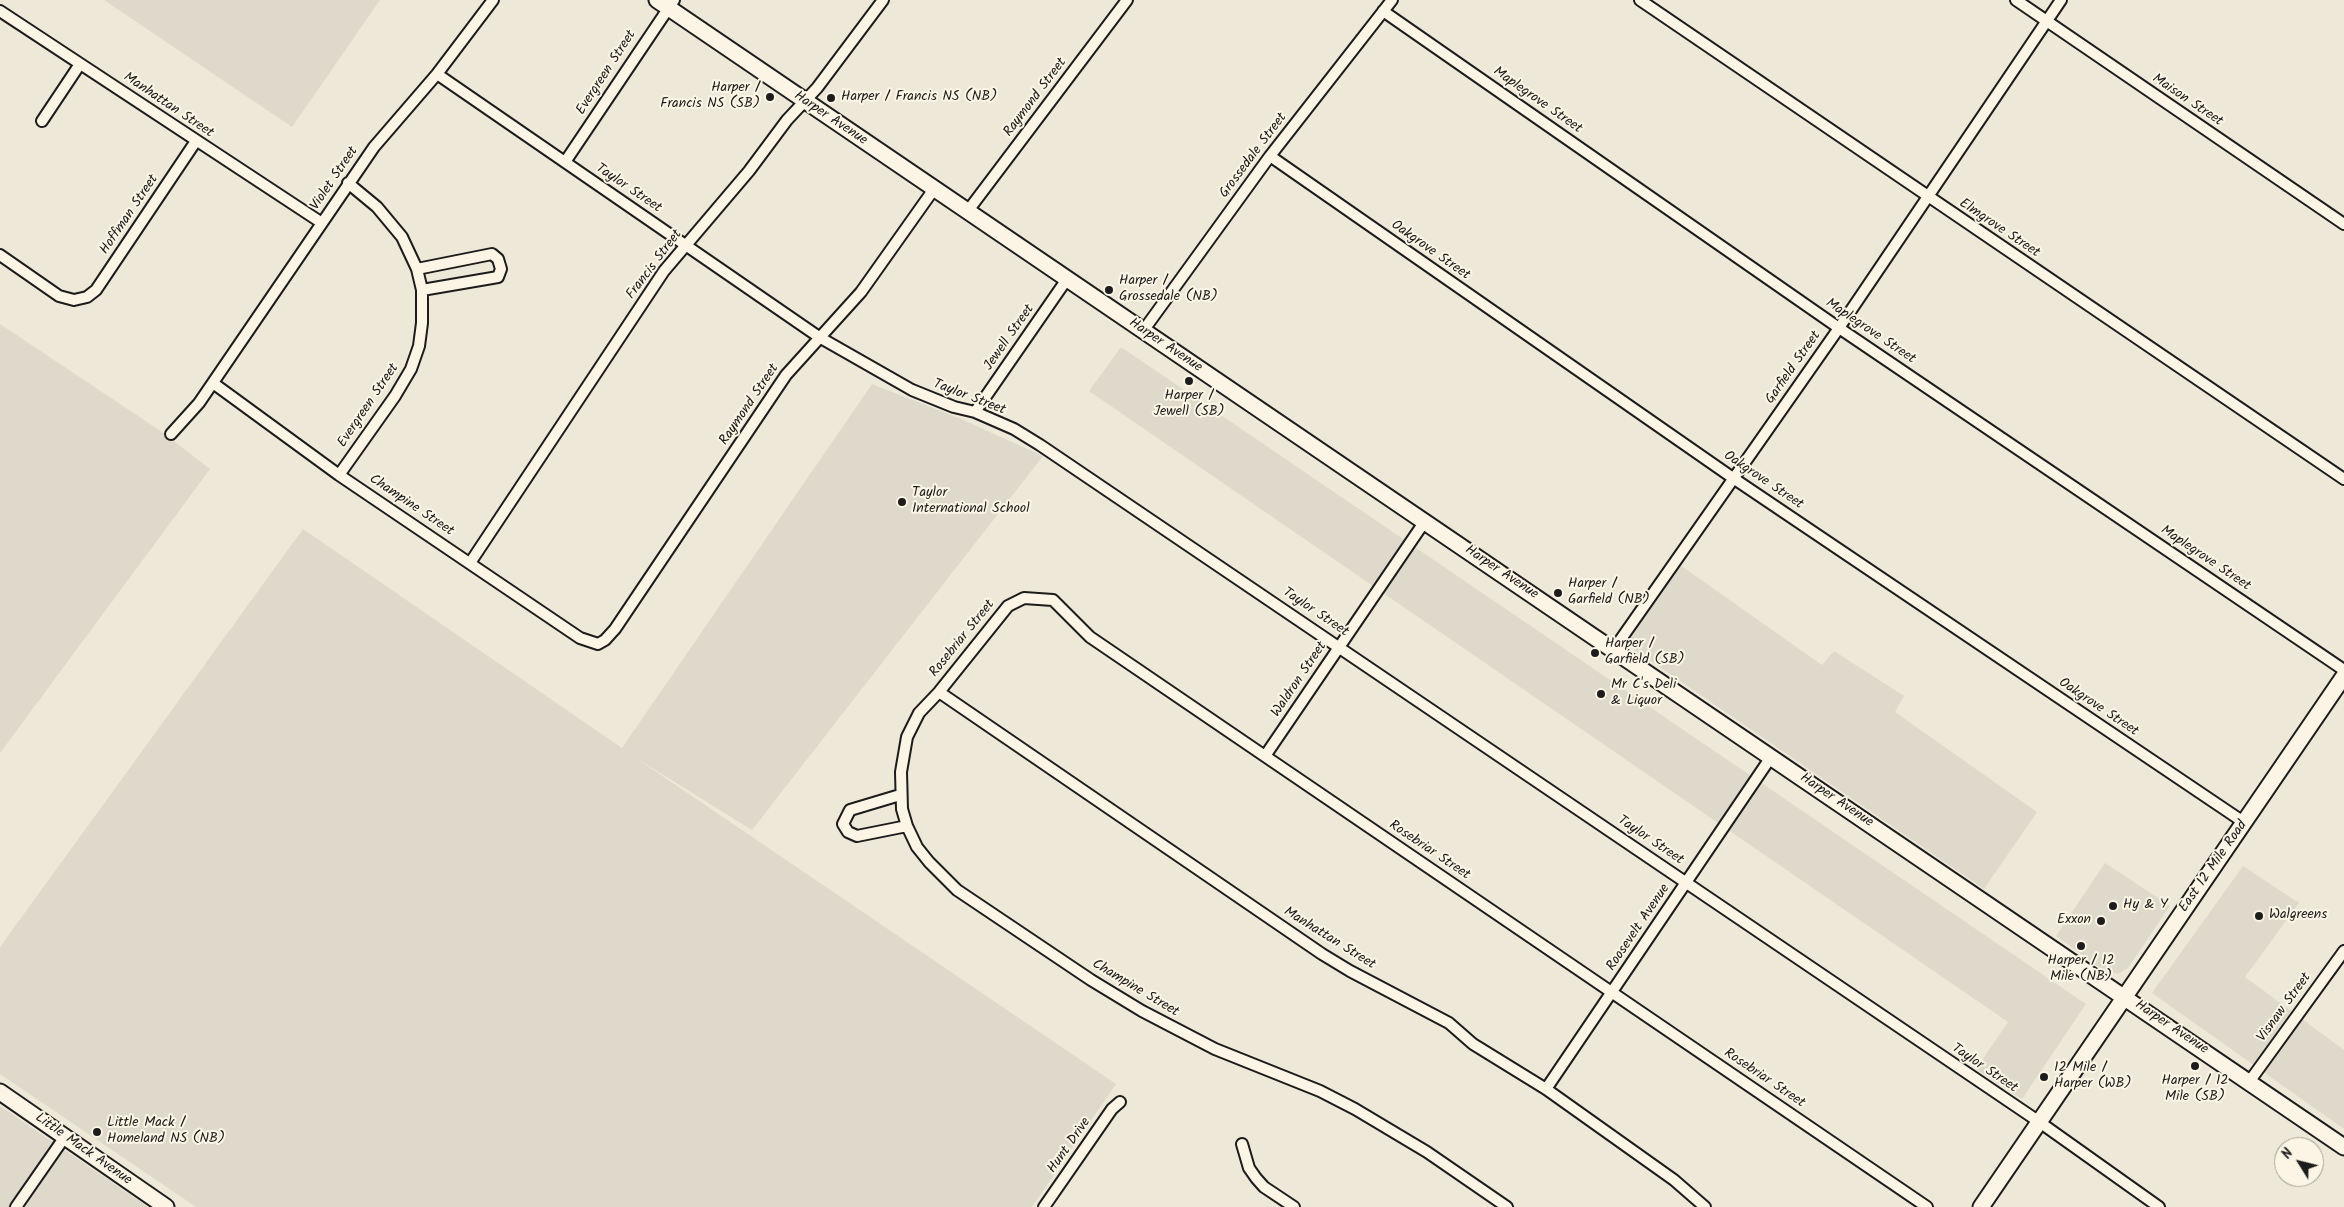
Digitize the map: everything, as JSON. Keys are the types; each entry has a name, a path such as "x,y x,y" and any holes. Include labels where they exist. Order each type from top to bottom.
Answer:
{"main road":[{"name":"Harper Avenue","path":"666,2 804,102 1614,649 2344,1147"},
{"name":"East 12 Mile Road","path":"1981,1207 2344,676"},
{"name":"Little Mack Avenue","path":"0,1092 166,1207"}],"street":[{"name":"Violet Street","path":"171,434 194,410 348,183 396,119 437,74 493,0"},
{"name":"Francis Street","path":"470,562 643,302 685,245 718,210 787,120 817,88 883,0"},
{"name":"Raymond Street","path":"967,212 1127,0"},
{"name":"Grossedale Street","path":"1143,331 1270,156 1392,0"},
{"name":"Elmgrove Street","path":"1640,0 1928,198 2344,479"},
{"name":"Maison Street","path":"2016,0 2344,224"},
{"name":"Garfield Street","path":"1614,649 1839,328 2061,0"},
{"name":"Evergreen Street","path":"565,162 666,2"},
{"name":"Manhattan Street","path":"0,11 322,223"},
{"name":"Maplegrove Street","path":"1383,11 1839,328 2344,670"},
{"path":"42,121 80,64"},
{"name":"Taylor Street","path":"437,74 819,338 912,390 954,407 975,412 1014,429 1040,444 2038,1121 2159,1207"},
{"name":"Hoffman Street","path":"0,255 59,296 74,300 82,299 96,290 196,141"},
{"name":"Oakgrove Street","path":"1270,156 1733,478 2244,823"},
{"name":"Evergreen Street","path":"339,475 395,396 411,369 419,346 422,323 422,290 417,270 402,237 389,219 366,196 348,183"},
{"name":"Raymond Street","path":"598,644 606,640 614,629 786,375 861,292 934,189"},
{"path":"417,270 492,254 498,259 501,269 498,277 422,290"},
{"name":"Jewell Street","path":"975,412 1067,279"},
{"name":"Champine Street","path":"212,383 339,475 580,638 598,644"},
{"name":"Waldron Street","path":"1265,756 1425,521"},
{"name":"Rosebriar Street","path":"939,692 1008,606 1024,598 1045,598 1059,604 1090,637 1927,1207"},
{"name":"Manhattan Street","path":"939,692 1322,954 1350,971 1449,1022 1473,1044 1546,1089 1679,1184 1705,1207"},
{"name":"Champine Street","path":"939,692 919,713 907,737 900,794 907,826 917,847 957,890 1091,980 1142,1011 1207,1045 1320,1091 1356,1109 1427,1152 1507,1207"},
{"name":"Roosevelt Avenue","path":"1546,1089 1772,757"},
{"path":"900,794 850,810 843,824 848,832 857,836 907,826"},
{"name":"Visnaw Street","path":"2249,1082 2344,951"},
{"name":"Hunt Drive","path":"1044,1207 1112,1109 1120,1102"},
{"path":"16,1207 64,1138"},
{"path":"1242,1144 1249,1168 1256,1178 1294,1207"}],"shaded area":[{"path":"104,0 380,0 292,127"},
{"path":"0,324 162,432 210,469 0,753"},
{"path":"1121,347 2086,1004 2022,1099 1976,1069 2008,1022 1089,391"},
{"path":"872,384 961,419 1043,456 752,830 636,758 1116,1084 1032,1207 196,1207 0,1074 0,947 303,529 622,748"},
{"path":"1680,565 1822,665 1834,651 1904,696 1895,712 2037,812 1984,889 1626,644"},
{"path":"2105,863 2170,906 2128,968 2118,974 2103,970 2056,936"},
{"path":"2243,866 2299,903 2245,977 2344,1050 2344,1129 2152,993"},
{"path":"0,1106 148,1207 0,1207"}],"place":[{"name":"Harper / Francis NS (SB)","path":"770,97"},
{"name":"Harper / Francis NS (NB)","path":"831,98"},
{"name":"Harper / Grossedale (NB)","path":"1109,290"},
{"name":"Harper / Jewell (SB)","path":"1189,381"},
{"name":"Taylor International School","path":"902,502"},
{"name":"Harper / Garfield (NB)","path":"1558,593"},
{"name":"Harper / Garfield (SB)","path":"1595,653"},
{"name":"Mr C's Deli & Liquor","path":"1601,694"},
{"name":"Hy & Y","path":"2113,906"},
{"name":"Walgreens","path":"2259,916"},
{"name":"Exxon","path":"2101,921"},
{"name":"Harper / 12 Mile (NB)","path":"2081,946"},
{"name":"Harper / 12 Mile (SB)","path":"2195,1066"},
{"name":"12 Mile / Harper (WB)","path":"2044,1077"},
{"name":"Little Mack / Homeland NS (NB)","path":"97,1132"}]}
